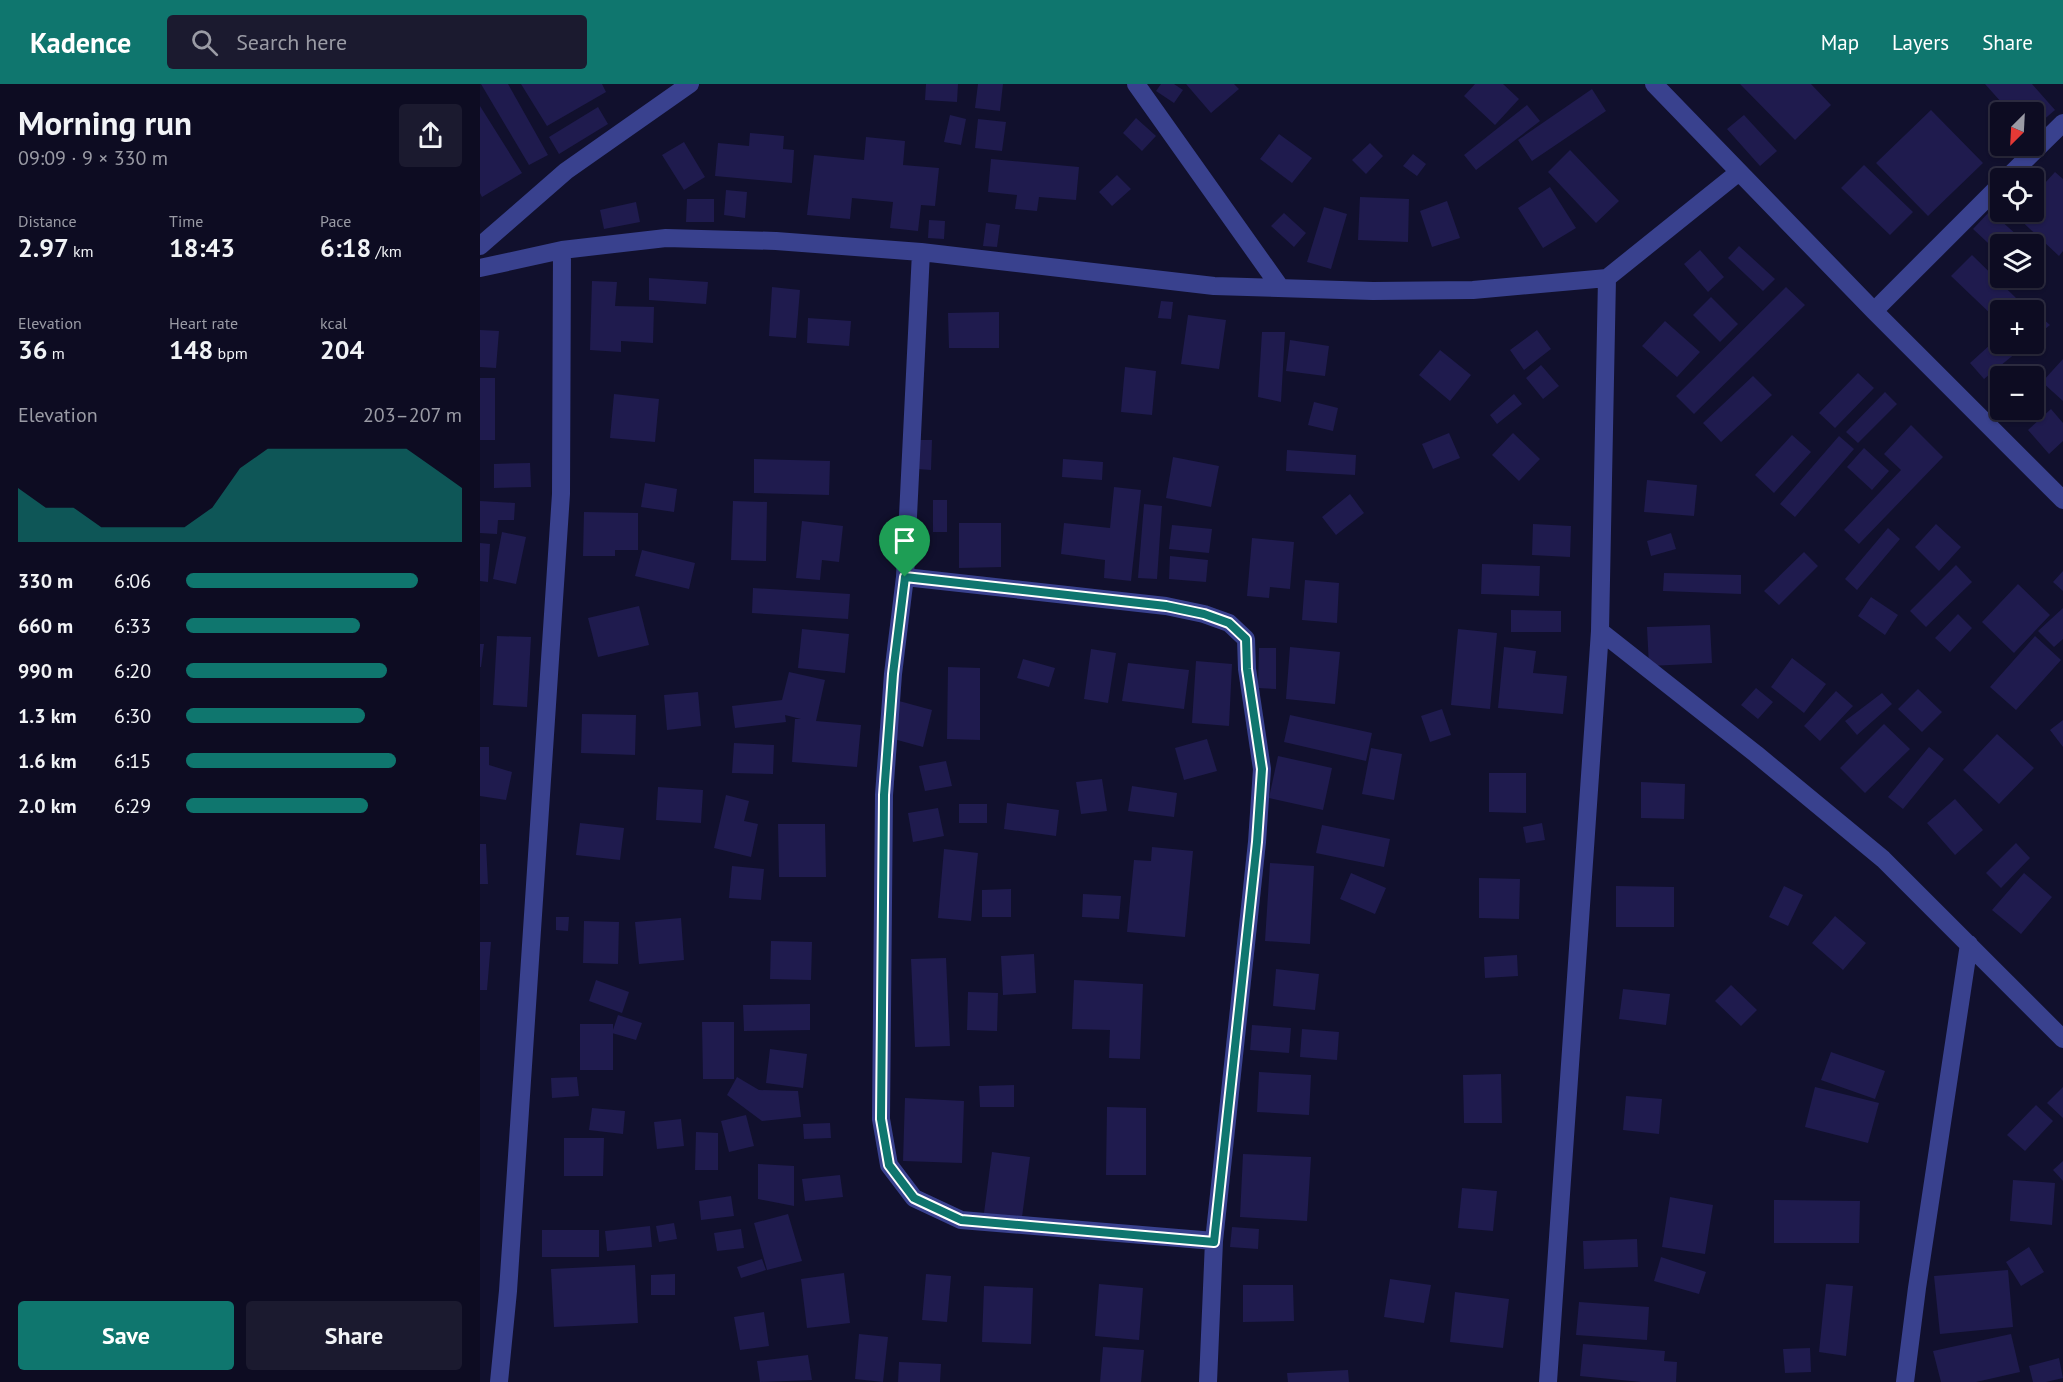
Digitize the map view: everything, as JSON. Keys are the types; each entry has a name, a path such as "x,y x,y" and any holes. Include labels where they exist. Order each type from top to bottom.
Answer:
{"street":[{"path":"480,246 566,171 690,84"},
{"path":"1137,84 1280,287"},
{"path":"1654,84 1874,311 2063,500"},
{"path":"2017,168 2063,123"},
{"path":"480,268 562,250 666,238 776,241 921,252 1214,286 1373,291 1462,290 1607,278 1739,172"},
{"path":"1874,311 1990,195"},
{"path":"499,1382 508,1291 561,494 562,250"},
{"path":"921,252 905,577 893,674 884,795 881,1119 889,1165 914,1198 961,1220 1214,1242"},
{"path":"1548,1382 1600,631 1607,278"},
{"path":"905,577 1166,606 1204,614 1229,623 1246,639 1247,669 1262,769 1257,842 1214,1242 1208,1382"},
{"path":"1600,631 1756,754 1883,859 2063,1039"},
{"path":"1905,1382 1969,944"}],"building":[{"path":"481,84 508,84 548,155 529,165"},
{"path":"521,84 602,84 606,92 547,126"},
{"path":"926,84 958,84 957,102 925,100"},
{"path":"978,84 1003,84 1000,111 975,108"},
{"path":"1161,84 1174,84 1183,90 1174,103 1156,91"},
{"path":"1186,84 1234,84 1239,89 1211,113"},
{"path":"1475,84 1503,84 1519,99 1495,125 1464,96"},
{"path":"1740,84 1811,84 1831,105 1795,140"},
{"path":"1985,84 2032,84 2055,110 2044,119 2044,102 2001,102"},
{"path":"1592,89 1606,111 1532,161 1518,140"},
{"path":"1527,105 1540,121 1476,170 1464,155"},
{"path":"480,106 522,173 482,197 480,193"},
{"path":"598,107 608,124 559,154 549,137"},
{"path":"1931,110 1983,163 1928,216 1876,163"},
{"path":"950,115 966,119 961,145 944,142"},
{"path":"1744,115 1777,151 1760,166 1727,129"},
{"path":"1136,118 1156,136 1142,151 1123,133"},
{"path":"978,119 1006,122 1002,151 975,148"},
{"path":"750,133 784,136 783,149 794,150 792,183 715,176 718,143 749,146"},
{"path":"1279,134 1312,158 1292,183 1260,159"},
{"path":"866,137 905,141 903,165 939,168 935,206 921,205 918,231 890,228 893,202 852,198 850,219 807,215 814,155 864,160"},
{"path":"684,142 705,177 684,190 662,155"},
{"path":"1370,143 1383,156 1366,174 1352,160"},
{"path":"1570,150 1619,201 1596,223 1548,172"},
{"path":"1413,154 1426,164 1417,176 1403,166"},
{"path":"991,159 1079,167 1076,200 1039,197 1037,211 1015,209 1017,195 988,192"},
{"path":"1864,165 1913,212 1890,235 1841,188"},
{"path":"2055,172 2063,179 2063,251 2059,256 2044,242 2044,234 2035,234 2023,222 2044,222 2044,184"},
{"path":"1117,175 1131,189 1112,206 1099,192"},
{"path":"1550,187 1576,228 1543,248 1518,208"},
{"path":"726,190 747,192 745,218 724,215"},
{"path":"1360,197 1409,199 1408,242 1358,240"},
{"path":"687,199 714,199 714,222 686,222"},
{"path":"1447,201 1460,238 1432,247 1420,211"},
{"path":"636,202 640,222 604,229 600,210"},
{"path":"1324,207 1347,214 1331,269 1307,262"},
{"path":"1990,211 1990,222 2002,222 2016,234 1990,234 1990,245 1973,229"},
{"path":"1284,213 1306,233 1294,247 1271,226"},
{"path":"929,220 945,221 944,239 928,238"},
{"path":"986,223 1000,225 997,247 983,246"},
{"path":"1739,246 1775,279 1763,291 1728,258"},
{"path":"1700,250 1724,277 1708,292 1684,264"},
{"path":"1972,255 1990,273 1990,288 2006,288 2016,298 2014,300 1990,300 1990,313 1951,276"},
{"path":"649,278 708,282 706,304 649,300"},
{"path":"592,281 617,282 615,306 654,307 653,343 621,341 621,352 590,350"},
{"path":"772,287 800,290 796,338 769,336"},
{"path":"1786,287 1805,305 1694,414 1676,396"},
{"path":"1711,297 1738,324 1720,342 1693,315"},
{"path":"1161,301 1173,302 1171,319 1158,318"},
{"path":"999,312 999,348 949,348 948,313"},
{"path":"1188,315 1226,320 1219,369 1181,364"},
{"path":"808,318 851,321 849,346 807,343"},
{"path":"2044,320 2050,325 2044,330"},
{"path":"1665,321 1700,352 1677,377 1642,346"},
{"path":"480,330 499,331 496,368 480,367"},
{"path":"1537,330 1551,349 1524,370 1510,350"},
{"path":"1262,332 1285,332 1281,402 1258,397"},
{"path":"1290,340 1329,346 1325,376 1286,371"},
{"path":"1990,345 1990,354 2015,354 2000,366 1990,366 1990,374 1984,379 1970,363"},
{"path":"1440,350 1471,375 1450,401 1419,375"},
{"path":"2063,359 2063,401 2044,384 2044,380"},
{"path":"1541,365 1559,386 1543,399 1526,378"},
{"path":"1125,367 1156,371 1152,415 1121,412"},
{"path":"1858,373 1874,388 1835,428 1819,413"},
{"path":"1753,376 1772,395 1721,442 1703,423"},
{"path":"480,378 495,378 495,440 480,440"},
{"path":"1885,392 1897,404 1858,443 1846,432"},
{"path":"614,394 659,399 655,442 610,438"},
{"path":"1514,394 1522,404 1497,424 1490,415"},
{"path":"1314,402 1338,408 1333,431 1308,425"},
{"path":"2051,409 2063,423 2063,441 2049,454 2028,430 2039,420 2044,420 2044,415"},
{"path":"1911,425 1943,457 1859,544 1844,530 1901,470 1884,454"},
{"path":"1449,433 1460,458 1433,469 1422,444"},
{"path":"1513,433 1540,459 1519,481 1492,455"},
{"path":"1792,435 1811,452 1774,493 1755,475"},
{"path":"1839,436 1854,449 1795,517 1780,504"},
{"path":"919,440 932,440 931,470 918,469"},
{"path":"1864,448 1889,471 1872,490 1847,467"},
{"path":"1287,450 1356,455 1355,475 1286,471"},
{"path":"1173,457 1219,466 1211,507 1166,498"},
{"path":"754,459 830,461 829,495 754,493"},
{"path":"1063,459 1103,462 1102,480 1062,477"},
{"path":"530,463 531,487 494,488 494,464"},
{"path":"1647,480 1697,485 1694,516 1644,512"},
{"path":"645,483 677,489 674,512 641,507"},
{"path":"1114,487 1141,490 1131,581 1104,578 1105,560 1061,554 1064,523 1110,528"},
{"path":"1350,494 1364,513 1336,535 1322,517"},
{"path":"933,500 947,500 947,532 933,532"},
{"path":"480,501 515,503 514,520 498,520 497,534 480,533"},
{"path":"733,501 767,502 766,561 731,560"},
{"path":"1144,504 1162,506 1157,579 1138,578"},
{"path":"584,512 638,513 638,550 615,550 615,556 583,556"},
{"path":"802,521 843,526 839,562 822,560 820,580 796,578"},
{"path":"959,523 1001,523 1001,567 959,568"},
{"path":"1533,524 1571,526 1570,557 1532,555"},
{"path":"1936,524 1961,547 1939,571 1915,547"},
{"path":"1172,525 1212,529 1209,553 1169,549"},
{"path":"1888,528 1900,539 1857,590 1845,579"},
{"path":"502,532 526,537 516,584 493,579"},
{"path":"1671,533 1676,549 1651,556 1647,541"},
{"path":"1252,538 1294,542 1290,589 1270,587 1269,598 1247,596"},
{"path":"480,543 490,544 488,582 480,581"},
{"path":"642,550 695,563 689,589 635,576"},
{"path":"1804,552 1818,566 1779,605 1764,591"},
{"path":"1170,556 1208,560 1206,582 1169,579"},
{"path":"1482,564 1540,566 1539,596 1481,594"},
{"path":"1956,565 1972,582 1926,627 1910,611"},
{"path":"2063,571 2063,591 2053,582"},
{"path":"1664,573 1741,575 1741,594 1663,591"},
{"path":"1305,580 1339,583 1337,623 1302,620"},
{"path":"2018,584 2050,615 2014,653 1982,622"},
{"path":"753,588 850,594 848,619 752,613"},
{"path":"1871,597 1898,615 1885,635 1858,616"},
{"path":"639,606 649,645 598,657 588,618"},
{"path":"2063,608 2063,639 2054,647 2038,631"},
{"path":"1511,610 1561,611 1561,632 1511,632"},
{"path":"1958,614 1972,628 1950,652 1935,638"},
{"path":"1710,625 1712,663 1649,666 1647,627"},
{"path":"802,629 849,634 845,673 798,668"},
{"path":"1458,629 1497,633 1490,709 1451,705"},
{"path":"497,636 531,637 527,707 493,705"},
{"path":"2035,636 2061,660 2016,710 1990,687"},
{"path":"480,644 484,644 481,667 480,667"},
{"path":"1290,647 1340,652 1335,704 1286,699"},
{"path":"1504,647 1536,651 1533,673 1567,676 1563,714 1498,708"},
{"path":"1259,648 1276,648 1276,689 1258,688"},
{"path":"1091,649 1116,653 1108,703 1084,699"},
{"path":"1792,658 1826,684 1804,713 1771,687"},
{"path":"1023,659 1055,668 1049,687 1017,678"},
{"path":"1196,661 1232,664 1229,726 1192,723"},
{"path":"1128,663 1189,670 1184,709 1122,701"},
{"path":"948,667 980,668 980,740 947,739"},
{"path":"789,672 825,680 816,721 861,725 857,767 792,762 795,719 801,719 785,715 786,722 735,728 732,706 782,700"},
{"path":"1756,688 1773,702 1758,719 1741,705"},
{"path":"1918,689 1942,712 1922,732 1898,709"},
{"path":"1836,691 1853,706 1820,741 1804,726"},
{"path":"698,692 701,726 667,730 664,695"},
{"path":"1882,693 1892,704 1857,735 1845,721"},
{"path":"899,701 932,710 923,747 890,738"},
{"path":"1442,709 1451,735 1430,742 1421,716"},
{"path":"582,714 636,715 635,755 581,753"},
{"path":"1290,715 1372,733 1366,761 1284,742"},
{"path":"2063,720 2063,747 2050,730"},
{"path":"1884,724 1910,749 1865,793 1840,768"},
{"path":"1997,734 2034,768 1999,804 1963,770"},
{"path":"1207,739 1217,771 1184,780 1175,748"},
{"path":"734,743 774,745 773,774 732,773"},
{"path":"480,747 489,747 489,765 512,772 506,800 480,796"},
{"path":"1929,747 1944,759 1903,809 1888,797"},
{"path":"1371,748 1402,754 1394,800 1362,794"},
{"path":"1278,756 1332,768 1323,810 1269,798"},
{"path":"946,761 952,786 925,791 919,766"},
{"path":"1489,773 1526,773 1526,813 1489,812"},
{"path":"1102,779 1107,811 1081,814 1076,782"},
{"path":"1641,782 1685,784 1684,819 1641,818"},
{"path":"1132,786 1177,793 1174,817 1128,811"},
{"path":"658,787 703,790 701,823 656,820"},
{"path":"726,795 749,801 744,821 758,824 751,857 714,848"},
{"path":"1955,799 1983,830 1955,855 1927,823"},
{"path":"1007,803 1059,810 1056,836 1004,829"},
{"path":"959,804 987,804 987,823 959,823"},
{"path":"938,808 944,836 913,842 908,813"},
{"path":"580,823 624,828 620,860 576,855"},
{"path":"1542,823 1545,840 1526,843 1523,827"},
{"path":"778,824 825,824 826,877 779,877"},
{"path":"1322,825 1390,839 1384,867 1316,853"},
{"path":"2016,843 2030,858 2001,888 1986,873"},
{"path":"480,844 486,844 488,884 480,884"},
{"path":"1152,847 1193,851 1185,937 1127,932 1134,860 1151,861"},
{"path":"944,849 978,853 971,921 938,918"},
{"path":"1270,863 1314,866 1310,944 1265,941"},
{"path":"732,866 764,869 761,900 729,898"},
{"path":"1351,873 1386,888 1375,914 1340,899"},
{"path":"2024,873 2052,897 2021,934 1992,910"},
{"path":"1479,878 1520,879 1519,919 1479,918"},
{"path":"1616,886 1674,887 1674,927 1616,927"},
{"path":"1784,886 1803,895 1788,926 1769,917"},
{"path":"1011,889 1011,917 982,917 982,890"},
{"path":"1083,894 1121,896 1119,919 1082,917"},
{"path":"1835,916 1866,943 1843,970 1812,943"},
{"path":"556,917 569,917 568,931 556,930"},
{"path":"681,918 684,960 639,964 635,922"},
{"path":"584,921 619,922 618,964 583,963"},
{"path":"771,941 812,942 811,980 770,979"},
{"path":"480,942 491,942 487,990 480,990"},
{"path":"1034,954 1036,993 1003,995 1001,956"},
{"path":"1517,955 1518,976 1485,978 1484,957"},
{"path":"946,958 950,1046 915,1047 911,959"},
{"path":"1276,969 1319,974 1315,1010 1273,1006"},
{"path":"596,980 629,992 622,1013 589,1001"},
{"path":"1074,980 1143,984 1140,1059 1109,1058 1110,1030 1072,1029"},
{"path":"1731,985 1757,1010 1741,1026 1715,1001"},
{"path":"1623,989 1670,994 1666,1025 1619,1019"},
{"path":"968,992 998,993 997,1031 967,1030"},
{"path":"810,1004 810,1030 744,1031 743,1005"},
{"path":"618,1015 642,1023 636,1040 612,1033"},
{"path":"702,1022 734,1022 734,1079 703,1079"},
{"path":"580,1024 613,1024 613,1070 580,1070"},
{"path":"1252,1025 1291,1028 1289,1053 1250,1050"},
{"path":"1302,1029 1339,1032 1337,1060 1300,1057"},
{"path":"770,1049 807,1054 803,1088 766,1083"},
{"path":"1831,1052 1885,1071 1875,1099 1821,1080"},
{"path":"1259,1072 1311,1075 1309,1115 1257,1112"},
{"path":"1501,1074 1502,1123 1464,1123 1463,1075"},
{"path":"577,1077 579,1096 552,1098 551,1078"},
{"path":"737,1077 759,1090 798,1091 801,1117 762,1121 727,1095"},
{"path":"1014,1085 1014,1107 980,1107 979,1086"},
{"path":"1815,1087 1879,1103 1868,1143 1805,1127"},
{"path":"2063,1087 2063,1118 2047,1103"},
{"path":"1626,1096 1662,1099 1659,1134 1623,1130"},
{"path":"905,1098 964,1101 962,1163 903,1161"},
{"path":"2036,1105 2053,1121 2025,1151 2007,1135"},
{"path":"1107,1107 1146,1108 1146,1175 1106,1175"},
{"path":"592,1108 625,1111 623,1134 589,1130"},
{"path":"746,1115 754,1146 729,1152 721,1121"},
{"path":"681,1119 684,1146 657,1149 654,1122"},
{"path":"830,1123 831,1138 804,1139 803,1124"},
{"path":"696,1132 718,1133 718,1170 695,1170"},
{"path":"564,1138 604,1138 603,1176 564,1176"},
{"path":"992,1152 1030,1157 1022,1217 984,1213"},
{"path":"1243,1154 1311,1157 1307,1221 1240,1217"},
{"path":"2063,1161 2063,1181 2053,1170"},
{"path":"758,1164 794,1166 794,1206 758,1199"},
{"path":"840,1175 843,1197 805,1201 802,1179"},
{"path":"2013,1180 2055,1183 2052,1225 2010,1221"},
{"path":"1462,1188 1497,1191 1493,1231 1458,1228"},
{"path":"731,1196 734,1216 701,1220 699,1201"},
{"path":"1670,1197 1713,1205 1705,1254 1662,1247"},
{"path":"1774,1200 1860,1201 1859,1243 1774,1243"},
{"path":"788,1214 802,1261 767,1270 754,1223"},
{"path":"674,1223 677,1239 659,1242 656,1226"},
{"path":"650,1226 652,1247 607,1251 605,1231"},
{"path":"1232,1227 1259,1229 1258,1249 1230,1247"},
{"path":"741,1229 744,1248 717,1251 714,1233"},
{"path":"542,1230 599,1230 599,1257 542,1257"},
{"path":"1637,1239 1638,1267 1584,1269 1583,1241"},
{"path":"2029,1247 2044,1272 2021,1286 2006,1262"},
{"path":"1661,1257 1706,1272 1699,1294 1654,1281"},
{"path":"762,1259 766,1270 741,1278 737,1267"},
{"path":"635,1265 638,1323 554,1327 551,1269"},
{"path":"2008,1270 2013,1327 1940,1334 1934,1276"},
{"path":"844,1273 850,1323 807,1328 801,1279"},
{"path":"675,1274 675,1295 651,1295 651,1275"},
{"path":"926,1274 951,1276 947,1322 922,1320"},
{"path":"1390,1279 1431,1285 1424,1323 1384,1317"},
{"path":"1099,1284 1143,1288 1139,1340 1095,1336"},
{"path":"1826,1284 1853,1286 1846,1356 1819,1352"},
{"path":"1243,1285 1293,1285 1294,1321 1243,1322"},
{"path":"984,1286 1033,1288 1031,1344 982,1342"},
{"path":"1455,1292 1509,1299 1503,1348 1450,1342"},
{"path":"1579,1302 1649,1307 1647,1340 1576,1335"},
{"path":"764,1312 769,1346 740,1350 734,1317"},
{"path":"859,1334 888,1337 883,1382 855,1379"},
{"path":"2011,1334 2020,1372 1976,1382 1941,1382 1933,1351"},
{"path":"1583,1344 1665,1351 1664,1361 1677,1362 1676,1382 1641,1382 1580,1376"},
{"path":"1103,1347 1144,1350 1141,1382 1100,1382"},
{"path":"1810,1348 1811,1372 1785,1373 1783,1349"},
{"path":"808,1355 812,1380 760,1382 757,1361"},
{"path":"2059,1358 2063,1378 2033,1382 2029,1366"},
{"path":"899,1362 941,1364 940,1382 898,1382"},
{"path":"1348,1370 1349,1382 1288,1382 1287,1373"}],"route":[{"path":"905,577 1166,606 1204,614 1229,623 1246,639 1247,669 1262,769 1257,842 1214,1242 961,1220 914,1198 889,1165 881,1119 884,795 893,674 905,577"}]}
